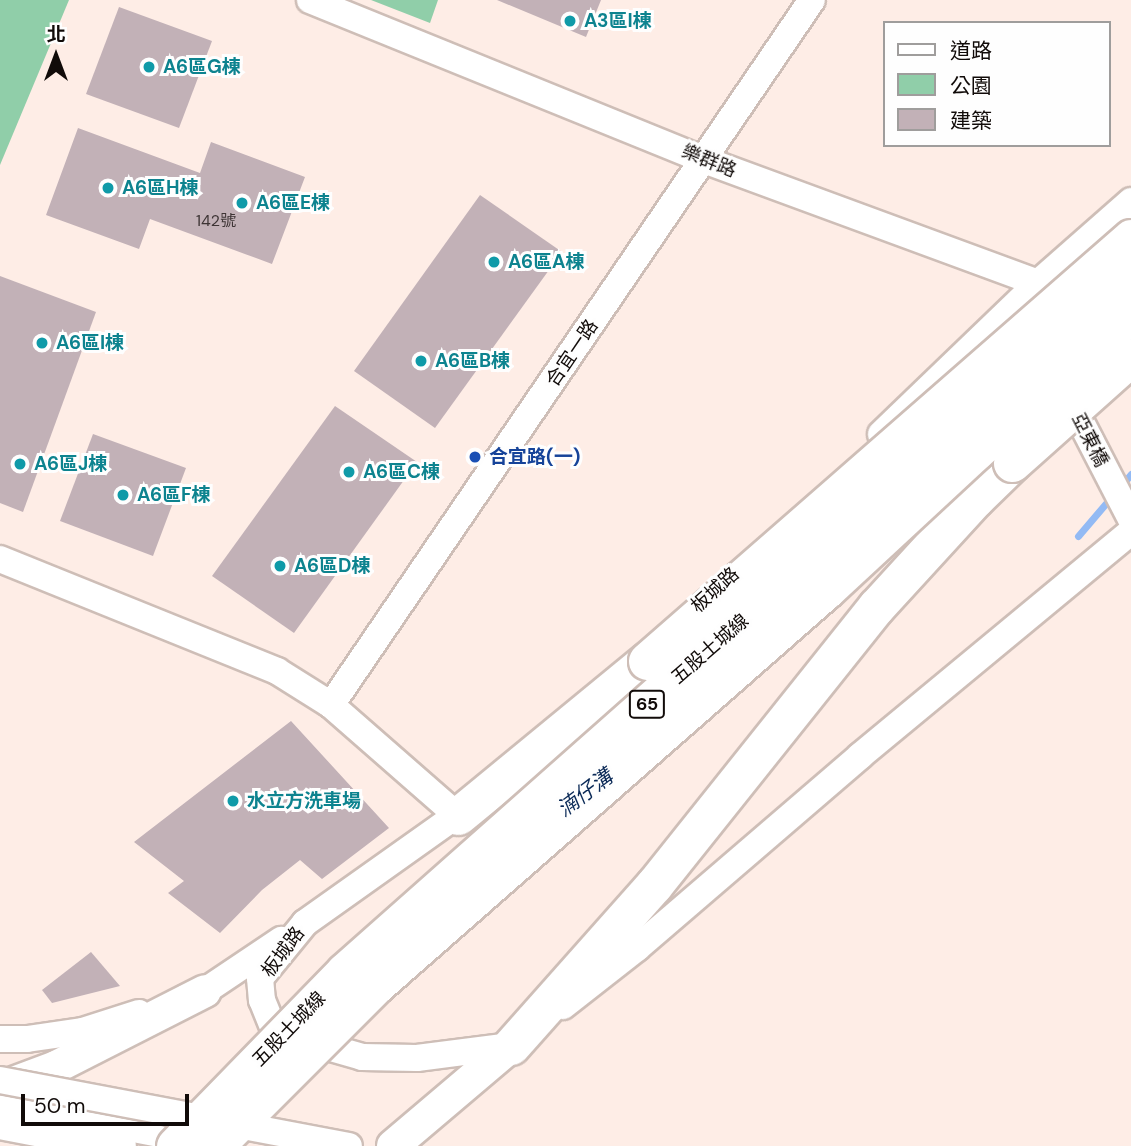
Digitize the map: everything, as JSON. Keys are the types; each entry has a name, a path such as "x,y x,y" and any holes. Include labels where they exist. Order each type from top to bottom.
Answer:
{"highway":[{"path":"458,816 647,661 1131,238"},
{"name":"五股土城線","path":"175,1146 344,972 1131,275"},
{"name":"五股土城線","path":"215,1146 376,985 826,590 975,452 1131,314"},
{"path":"511,1046 654,885 876,607 975,499 1131,356"}],"main road":[{"path":"0,1088 56,1067 205,991"},
{"path":"393,1146 511,1046"},
{"path":"0,1100 237,1146"},
{"path":"0,1123 120,1146"}],"street":[{"name":"樂群路","path":"310,0 704,160 1038,283"},
{"name":"合宜一路","path":"331,705 812,0"},
{"name":"板城路","path":"511,1046 417,1058 362,1057 275,1032 262,1000 260,978 305,923 458,816 592,702 783,528 1038,283 1131,201"},
{"name":"亞東橋","path":"1038,283 1053,367 1125,507"},
{"path":"511,1046 637,948 860,756 1131,532"},
{"path":"0,559 277,671 331,705 458,816"},
{"path":"0,1038 27,1039 83,1031 205,991 305,923"},
{"path":"0,1080 349,1146"}],"green space":[{"path":"0,0 69,0 0,165"},
{"path":"371,0 438,0 430,23"}],"building":[{"name":"A3區I棟","path":"497,0 601,0 586,37"},
{"name":"A6區G棟","path":"119,7 212,41 179,128 86,94"},
{"path":"78,128 200,173 211,142 305,177 272,264 150,219 139,249 46,215"},
{"path":"480,195 562,252 435,428 354,371"},
{"path":"0,276 96,312 23,512 0,503"},
{"path":"335,406 417,462 294,633 212,576"},
{"name":"A6區F棟","path":"93,434 186,468 153,556 60,521"},
{"path":"291,721 389,828 322,879 300,860 262,890 220,933 168,893 184,881 134,842"},
{"path":"91,952 120,986 52,1003 42,990"}],"waterway":[{"path":"1120,487 1131,474"},
{"path":"1078,536 1112,496"}],"place":[{"name":"A3區I棟","path":"570,21"},
{"name":"A6區G棟","path":"149,67"},
{"name":"A6區H棟","path":"108,188"},
{"name":"A6區E棟","path":"242,203"},
{"name":"A6區A棟","path":"494,262"},
{"name":"A6區I棟","path":"42,343"},
{"name":"A6區B棟","path":"421,361"},
{"name":"合宜路(一)","path":"475,457"},
{"name":"A6區J棟","path":"20,464"},
{"name":"A6區C棟","path":"349,472"},
{"name":"A6區F棟","path":"123,495"},
{"name":"A6區D棟","path":"280,566"},
{"name":"水立方洗車場","path":"233,801"}],"water label":[{"name":"湳仔溝","path":"585,793"}]}
